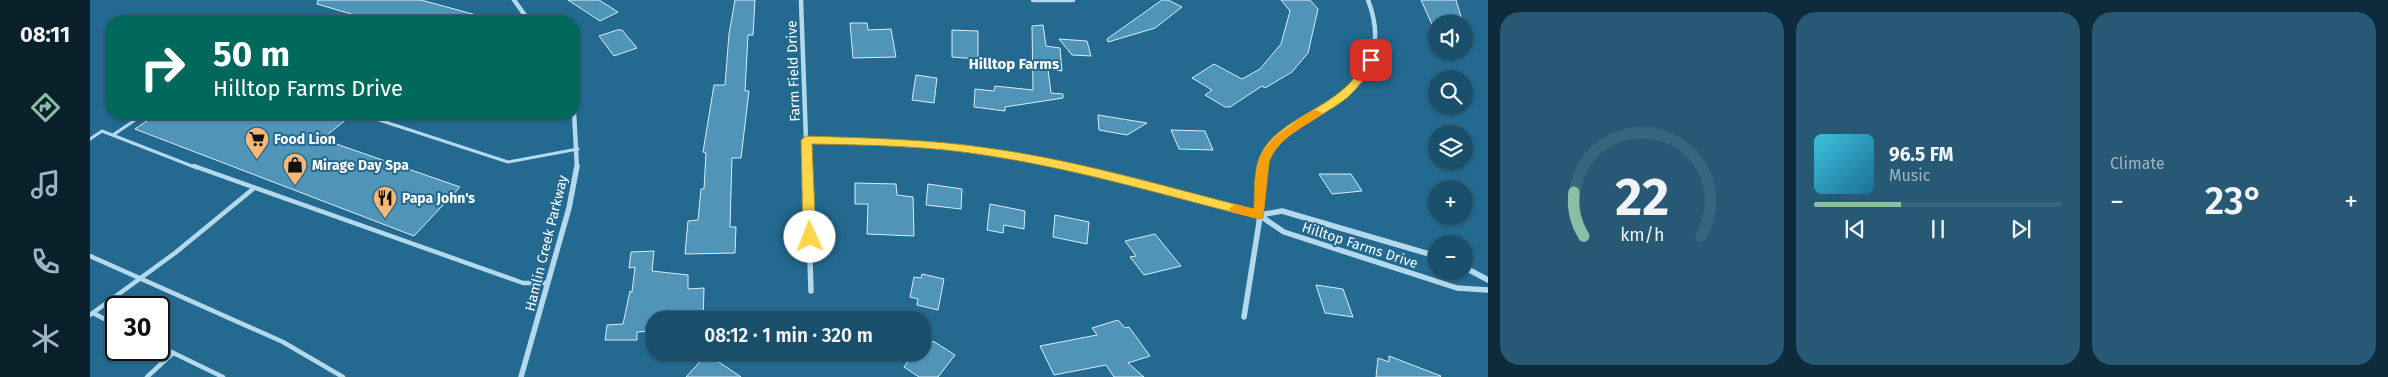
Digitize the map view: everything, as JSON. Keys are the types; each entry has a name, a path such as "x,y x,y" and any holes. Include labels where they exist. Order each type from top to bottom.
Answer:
{"street":[{"path":"514,0 525,15"},
{"name":"Farm Field Drive","path":"801,0 811,291"},
{"path":"1033,0 1073,0"},
{"path":"1244,317 1259,215 1263,162 1267,152 1277,139 1344,95 1359,80 1371,60 1376,42 1376,22 1368,0"},
{"name":"Hamlin Creek Parkway","path":"521,377 569,208 578,149 575,120"},
{"name":"Hilltop Farms Drive","path":"806,140 894,142 988,152 1060,164 1259,215 1284,232 1457,288 1488,290"},
{"name":"Hilltop Farms Drive","path":"1259,215 1282,211 1428,254"},
{"path":"1473,272 1488,280"}],"lane":[{"path":"113,135 135,120"},
{"path":"379,120 508,162 578,149"},
{"path":"90,139 102,131 253,188 522,283 548,283"},
{"path":"91,314 141,278 253,188"},
{"path":"90,256 283,342 341,377"},
{"path":"91,314 105,320"},
{"path":"170,352 223,377"},
{"path":"147,377 173,353"}],"building":[{"path":"318,0 421,0 476,15 355,15 317,4"},
{"path":"568,0 599,0 618,12 600,21"},
{"path":"735,0 755,0 753,35 748,35 745,91 749,91 741,158 732,158 730,227 736,227 735,253 685,254 688,221 698,220 701,189 704,189 706,153 703,152 714,85 725,85 729,34"},
{"path":"1162,0 1168,0 1182,7 1155,28 1108,42 1107,39"},
{"path":"1281,0 1310,0 1318,9 1308,53 1292,72 1265,88 1262,86 1230,107 1225,107 1205,95 1212,90 1192,78 1214,64 1242,79 1260,69 1281,44 1290,11"},
{"path":"1421,0 1456,0 1461,15 1428,15"},
{"path":"850,23 867,23 868,30 891,29 896,57 853,58"},
{"path":"1043,25 1046,46 1060,48 1062,71 1048,69 1051,93 1063,94 1063,98 1005,107 1005,111 974,107 975,89 994,91 995,86 1033,90 1032,26"},
{"path":"622,30 637,48 614,56 599,36"},
{"path":"952,30 978,31 978,59 952,57"},
{"path":"1059,39 1087,41 1091,56 1072,55"},
{"path":"916,75 937,78 934,103 912,100"},
{"path":"1098,115 1147,123 1127,135 1099,130"},
{"path":"148,120 346,120 322,139 460,187 414,236 135,129"},
{"path":"1171,130 1205,131 1213,150 1179,149"},
{"path":"1319,174 1351,174 1362,191 1332,194"},
{"path":"855,183 896,184 897,195 913,197 914,236 867,234 868,204 855,204"},
{"path":"928,184 962,189 961,209 926,205"},
{"path":"990,204 1025,211 1024,229 1004,225 1003,233 987,230"},
{"path":"1055,215 1089,222 1087,244 1053,237"},
{"path":"1155,234 1181,266 1144,275 1130,257 1136,256 1125,241"},
{"path":"654,251 652,271 688,275 688,289 704,288 703,311 646,311 646,331 637,332 637,340 605,340 607,325 623,324 630,291 632,292 635,267 629,268 631,252"},
{"path":"922,274 944,279 938,310 917,305 918,299 910,297 914,277 921,278"},
{"path":"1316,285 1343,289 1353,317 1325,313"},
{"path":"1118,320 1125,328 1129,327 1150,356 1128,363 1144,377 1114,377 1106,365 1054,375 1040,346 1097,335 1092,328"},
{"path":"933,341 955,355 938,377 919,377 904,367 908,361 931,361 931,343"},
{"path":"1389,356 1441,376 1376,377 1378,358 1389,362"},
{"path":"701,361 717,361 741,377 686,377"}],"slow traffic":[{"path":"1235,209 1259,215 1263,162 1267,152 1277,139 1316,113"}],"place":[{"name":"Food Lion","path":"257,160"},
{"name":"Mirage Day Spa","path":"295,186"},
{"name":"Papa John's","path":"385,219"}],"district":[{"name":"Hilltop Farms","path":"1014,64"}],"route":[{"path":"810,237 806,140 894,142 988,152 1060,164 1259,215 1263,162 1267,152 1277,139 1344,95 1359,80 1371,60"}]}
